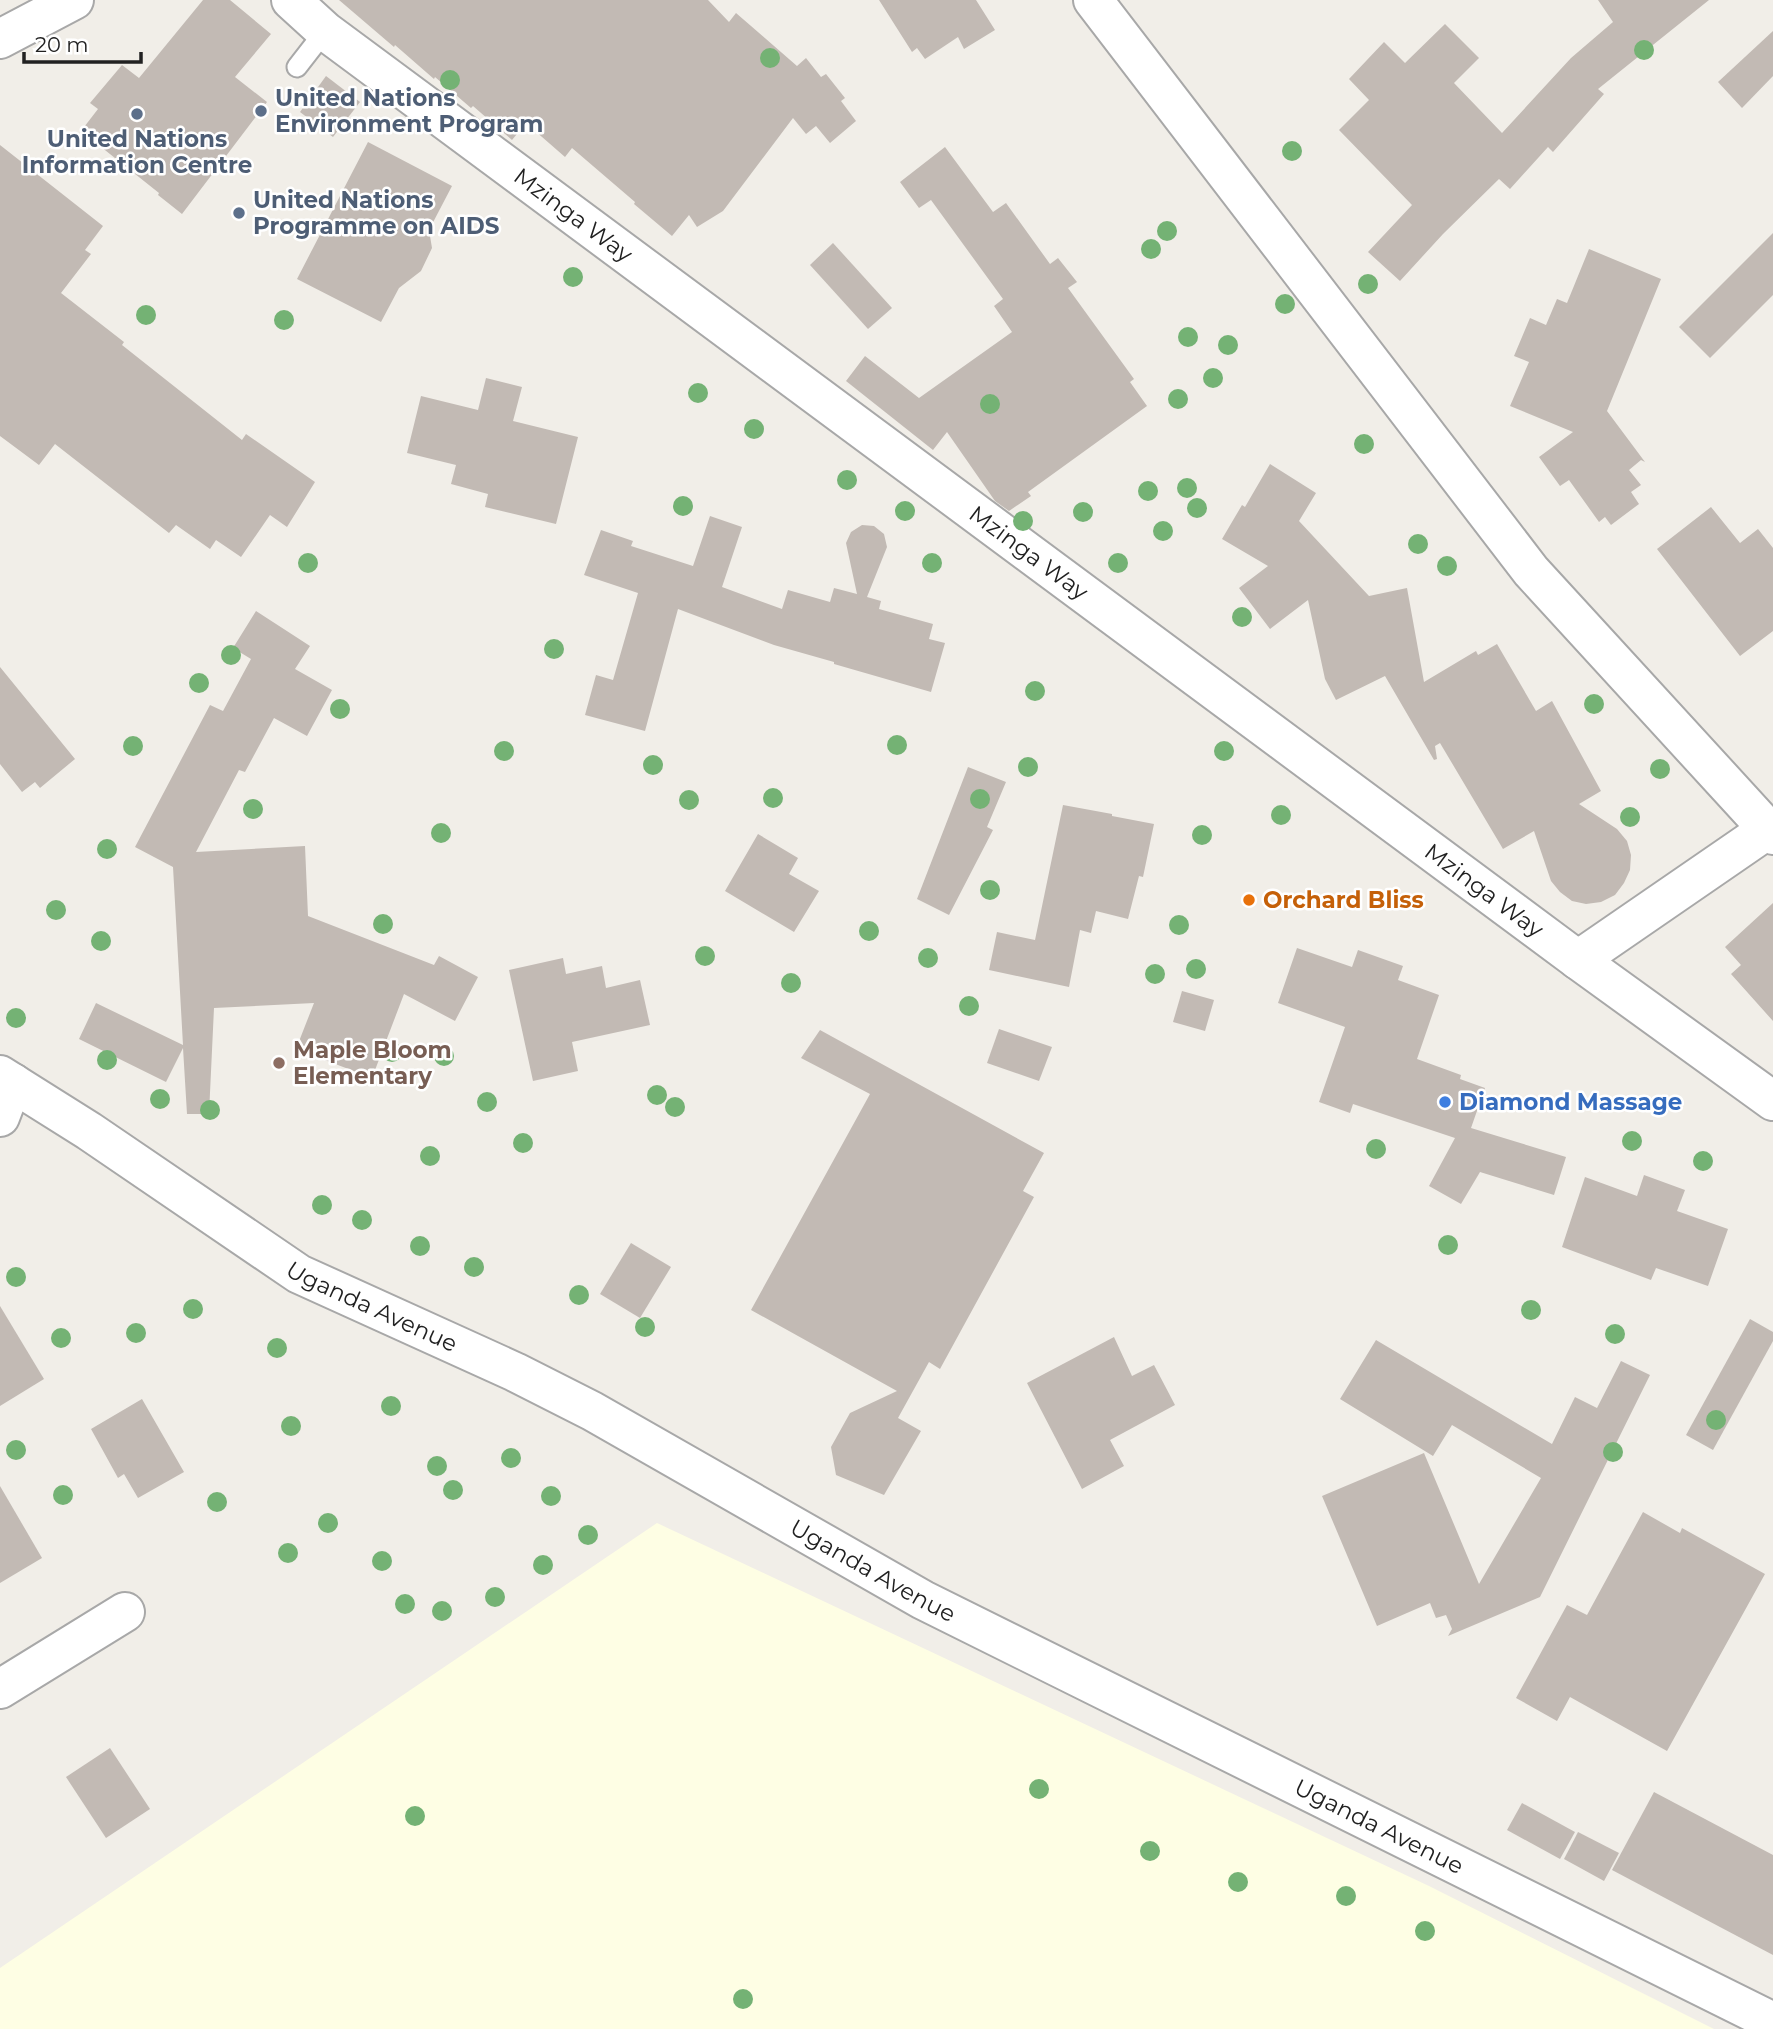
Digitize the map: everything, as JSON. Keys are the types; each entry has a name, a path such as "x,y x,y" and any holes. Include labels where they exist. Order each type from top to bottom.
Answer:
{"street":[{"path":"0,39 74,0"},
{"name":"Mzinga Way","path":"291,0 324,31 1578,960 1773,1101"},
{"path":"1093,0 1531,572 1770,833 1578,960"},
{"name":"Uganda Avenue","path":"4,1092 89,1130 299,1274 515,1372 581,1405 923,1600 1773,2022"},
{"path":"0,1689 125,1612"}],"lane":[{"path":"297,67 324,31"}],"shaded area":[{"path":"657,1523 1429,1886 1714,2029 0,2029 0,1968"}],"building":[{"path":"203,0 230,0 271,34 235,77 267,102 182,214 81,131 98,109 90,103 122,65 139,78"},
{"path":"339,0 708,0 729,22 736,13 797,66 806,58 821,77 826,74 845,98 841,101 856,121 830,143 816,126 806,134 793,118 723,211 697,227 689,215 672,236 572,148 565,157 526,123 512,140"},
{"path":"879,0 976,0 995,30 964,49 958,37 925,59 917,48 912,52"},
{"path":"1598,0 1709,0 1598,89 1604,94 1553,152 1548,147 1510,189 1499,179 1400,281 1368,252 1412,205 1339,130 1369,100 1349,79 1384,42 1405,63 1445,24 1479,58 1454,83 1502,133 1571,58 1613,22"},
{"path":"1773,31 1773,76 1742,108 1718,82"},
{"path":"326,76 360,102 333,137 300,112"},
{"path":"368,142 452,186 429,230 432,248 421,271 399,288 381,322 297,279"},
{"path":"0,145 103,226 85,250 91,254 61,293 242,440 246,434 315,482 287,527 270,515 241,557 216,540 210,549 176,525 169,533 55,444 39,465 0,436"},
{"path":"945,147 993,212 1006,203 1050,264 1058,258 1077,282 1068,288 1134,379 1130,382 1147,406 1028,492 1031,496 1009,511 995,501 947,432 933,450 846,381 865,356 919,398 1012,332 994,306 1003,299 931,200 919,208 900,182"},
{"path":"1773,233 1773,295 1710,358 1679,327"},
{"path":"833,243 892,308 868,329 810,265"},
{"path":"1589,249 1661,279 1607,411 1645,462 1641,460 1629,470 1641,485 1631,492 1639,504 1611,525 1605,517 1599,522 1569,480 1560,486 1539,457 1573,432 1510,406 1529,362 1514,356 1530,318 1546,325 1557,299 1567,303"},
{"path":"486,378 522,387 513,421 578,437 556,524 485,507 488,494 451,484 456,465 407,453 421,396 478,410"},
{"path":"1270,464 1316,493 1299,521 1369,596 1407,588 1424,682 1476,651 1478,655 1497,644 1536,711 1552,701 1601,791 1579,804 1617,829 1627,841 1631,855 1630,870 1615,895 1601,902 1586,904 1572,901 1560,892 1551,881 1534,831 1503,849 1440,743 1435,746 1437,759 1434,760 1385,676 1336,700 1325,679 1308,600 1270,629 1239,588 1268,566 1222,539 1242,505 1245,507"},
{"path":"1711,507 1740,543 1758,529 1773,548 1773,631 1740,656 1657,549"},
{"path":"710,516 742,527 722,587 782,609 788,590 830,602 834,588 857,594 846,543 851,532 862,525 874,526 884,534 887,547 867,597 881,601 879,609 933,624 929,639 945,643 931,692 774,645 678,609 645,731 585,715 596,675 613,680 638,593 584,575 601,530 633,541 631,546 693,566"},
{"path":"256,611 310,646 295,669 332,690 307,736 274,718 245,772 239,770 196,852 305,846 308,916 434,965 439,956 478,977 455,1021 404,994 372,1078 296,1049 314,1003 214,1008 209,1114 187,1114 183,1048 166,1082 79,1039 96,1003 183,1045 173,867 135,847 210,705 223,711 251,659 233,648"},
{"path":"0,667 75,759 40,788 35,782 22,792 0,764"},
{"path":"968,767 1006,782 987,827 993,830 949,915 917,899"},
{"path":"1063,805 1154,824 1143,877 1139,876 1128,919 1096,911 1091,933 1080,930 1069,987 989,970 997,932 1035,940"},
{"path":"758,834 798,858 789,874 819,891 794,932 725,891"},
{"path":"1773,903 1773,1021 1731,974 1741,965 1725,947"},
{"path":"1297,948 1352,967 1358,950 1403,966 1398,980 1439,995 1417,1059 1461,1075 1460,1079 1485,1088 1471,1128 1566,1157 1554,1195 1480,1172 1461,1204 1429,1186 1455,1138 1353,1104 1350,1113 1319,1102 1345,1027 1278,1003"},
{"path":"563,958 566,974 602,966 606,988 640,980 650,1025 572,1042 578,1071 533,1081 509,970"},
{"path":"1182,991 1214,1000 1205,1031 1173,1022"},
{"path":"999,1029 1052,1047 1039,1081 987,1063"},
{"path":"820,1030 1044,1153 1023,1191 1034,1197 940,1369 929,1362 898,1418 921,1431 884,1495 836,1475 831,1447 850,1413 897,1391 751,1310 870,1094 801,1058"},
{"path":"1644,1175 1685,1190 1677,1211 1728,1229 1708,1286 1656,1268 1651,1280 1562,1247 1585,1177 1637,1196"},
{"path":"631,1243 671,1267 640,1318 600,1294"},
{"path":"0,1306 44,1379 0,1406"},
{"path":"1750,1319 1773,1332 1773,1341 1713,1450 1686,1435"},
{"path":"1114,1337 1132,1376 1154,1365 1175,1405 1110,1440 1124,1466 1082,1489 1027,1383"},
{"path":"1376,1340 1552,1444 1575,1397 1597,1408 1621,1361 1650,1375 1540,1597 1448,1636 1452,1629 1446,1615 1436,1618 1430,1603 1377,1626 1322,1496 1424,1453 1479,1584 1541,1478 1452,1425 1433,1456 1340,1399"},
{"path":"142,1399 184,1472 138,1498 124,1474 118,1478 91,1429"},
{"path":"0,1486 42,1558 0,1583"},
{"path":"1643,1512 1680,1533 1682,1528 1765,1574 1667,1751 1570,1697 1557,1721 1516,1698 1567,1605 1587,1615"},
{"path":"110,1748 150,1809 106,1838 66,1777"},
{"path":"1654,1792 1773,1855 1773,1955 1612,1870"},
{"path":"1522,1803 1575,1832 1560,1859 1507,1830"},
{"path":"1578,1832 1619,1853 1604,1881 1564,1859"}],"place":[{"name":"United Nations Environment Program","path":"261,111"},
{"name":"United Nations Information Centre","path":"137,114"},
{"name":"United Nations Programme on AIDS","path":"239,213"},
{"name":"Orchard Bliss","path":"1249,900"},
{"name":"Maple Bloom Elementary","path":"279,1063"},
{"name":"Diamond Massage","path":"1445,1102"}]}
